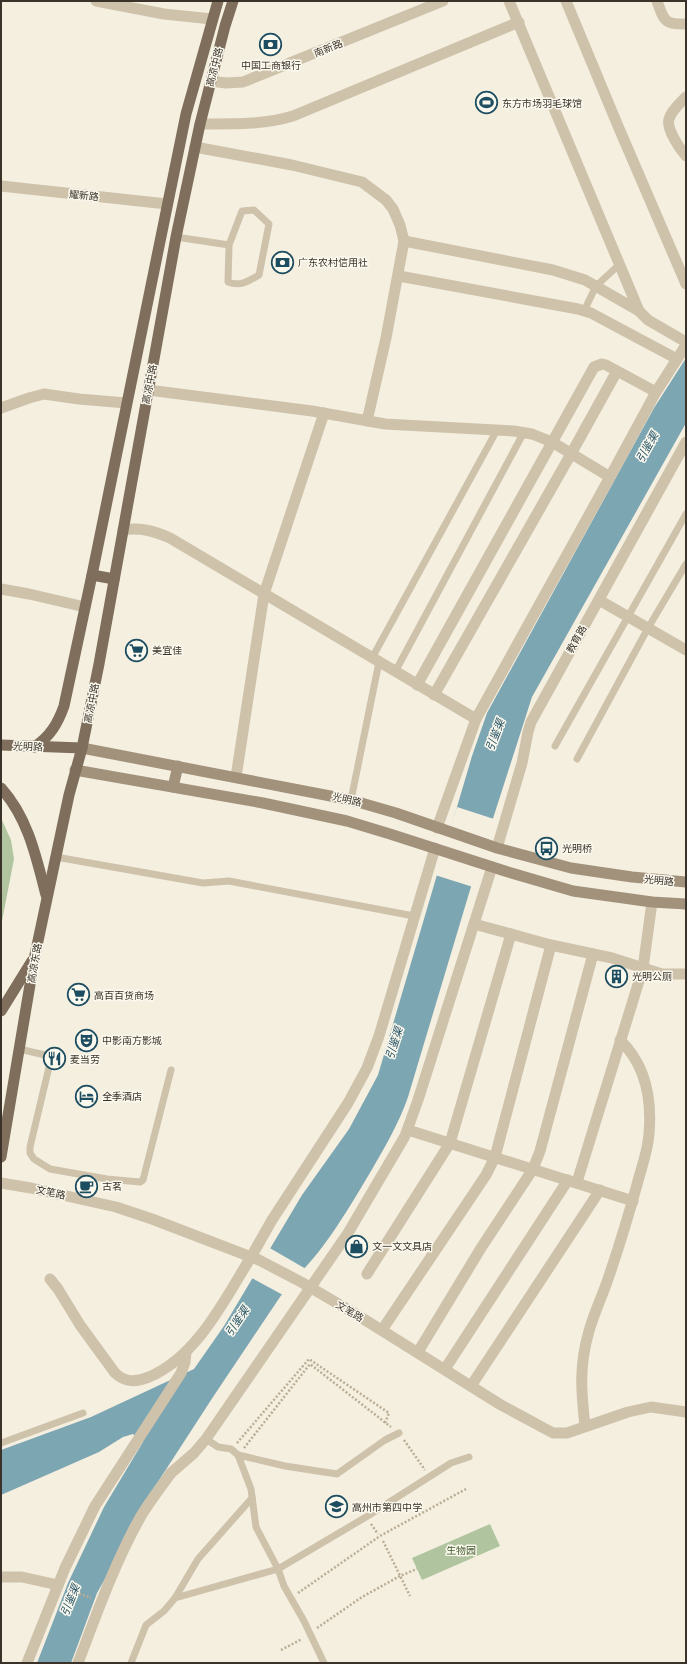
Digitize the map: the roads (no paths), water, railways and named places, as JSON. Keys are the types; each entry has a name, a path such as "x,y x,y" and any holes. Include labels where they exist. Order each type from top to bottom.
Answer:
{"main road":[{"name":"高凉中路","path":"34,747 45,739 56,726 61,715 92,575 186,114 218,1"},
{"name":"高凉中路","path":"75,770 82,748 176,237 200,124 225,26 233,1"},
{"path":"92,575 114,579"},
{"name":"光明路","path":"1,745 82,748 351,800 396,813 494,847 571,868 632,877 686,882"},
{"path":"173,787 178,766"},
{"path":"75,770 263,803 347,821 439,849 488,866 574,890 652,902 686,904"},
{"name":"高凉东路","path":"1,1157 35,955 75,770"},
{"path":"1,788 17,809 23,820 33,845 47,897"},
{"path":"1,1011 35,955"}],"street":[{"path":"97,1 141,5 164,14 212,20"},
{"name":"南新路","path":"211,81 226,83 243,82 443,1"},
{"path":"509,1 639,311"},
{"path":"566,1 686,284"},
{"path":"657,1 664,19 667,22 675,25 686,24"},
{"path":"200,124 245,124 276,121 293,116 518,22"},
{"path":"686,97 671,115 668,122 673,135 686,156"},
{"path":"195,147 292,166 362,182 386,200 393,209 400,225 404,241 399,276 367,421"},
{"name":"耀新路","path":"1,186 167,204"},
{"path":"404,241 553,270 585,280 639,311 648,320 686,342"},
{"path":"399,276 584,311 677,359"},
{"path":"437,828 476,719 656,392 686,345"},
{"path":"417,685 594,367 602,364 656,392"},
{"path":"434,695 572,454 617,371"},
{"path":"148,390 324,413 384,424 524,432 552,442 610,477"},
{"path":"1,408 44,394 80,400 126,403"},
{"path":"236,777 264,594 324,413"},
{"name":"教育路","path":"494,847 522,763 531,722 686,442"},
{"path":"123,530 140,529 157,533 182,545 476,719"},
{"path":"1,589 52,599 85,608"},
{"path":"598,600 686,650"},
{"path":"50,1279 58,1289 80,1325 121,1378 132,1381 146,1378 167,1367 186,1352 202,1334 255,1259 272,1220 364,1076 379,1036 414,916 439,849"},
{"path":"78,1663 108,1586 142,1514 171,1473 194,1453 206,1439 306,1285 348,1233 408,1130 474,924 488,866"},
{"path":"445,1369 572,1181 643,968 652,902"},
{"path":"474,924 551,945 626,962 662,974 686,974"},
{"path":"367,1274 450,1143 511,934"},
{"path":"382,1330 486,1174 495,1157 551,945"},
{"path":"418,1352 481,1248 533,1169 540,1151 593,954"},
{"path":"585,1426 581,1395 581,1369 588,1339 633,1200 649,1134 648,1093 640,1067 633,1054 620,1040"},
{"path":"408,1130 633,1200"},
{"name":"文笔路","path":"1,1183 31,1188 116,1207 152,1219 255,1259 306,1285 418,1352 501,1405 553,1433 567,1432 628,1412 651,1407 686,1412"},
{"path":"472,1386 600,1190"},
{"path":"27,1663 95,1506 181,1373 185,1362 186,1352"},
{"path":"1,1577 22,1577 61,1586"}],"lane":[{"path":"254,210 269,224 259,275 248,282 235,285 228,282 229,245 242,211 254,210"},
{"path":"176,237 229,245"},
{"path":"584,311 596,286 620,264"},
{"path":"351,800 375,660 497,430"},
{"path":"395,672 524,432"},
{"path":"555,746 686,514"},
{"path":"577,759 648,628 686,564"},
{"path":"56,857 203,883 229,881 414,916"},
{"path":"19,1049 45,1055 50,1063 30,1147 30,1153 34,1159 50,1169 107,1179 140,1182 143,1180 171,1070"},
{"path":"1,1443 83,1413"},
{"path":"206,1439 218,1447 232,1450 238,1455 285,1466 337,1474 385,1440 399,1433"},
{"path":"238,1455 251,1489 256,1527 278,1569 284,1586 311,1635 324,1663"},
{"path":"176,1598 278,1569 366,1517 428,1476 451,1463 469,1457"},
{"path":"131,1663 146,1625 164,1611 176,1598 198,1559 252,1498"}],"water":[{"name":"引鉴渠","path":"686,358 686,423 532,697 470,890 408,1097 396,1126 371,1171 336,1228 318,1253 280,1297 130,1525 97,1593 71,1663 37,1663 68,1583 104,1507 143,1442 133,1434 123,1437 99,1452 1,1495 1,1450 91,1417 194,1369 224,1326 302,1195 349,1129 378,1075 472,756 487,713 654,408"}],"place":[{"name":"中国工商银行","path":"271,45"},
{"name":"东方市场羽毛球馆","path":"486,103"},
{"name":"广东农村信用社","path":"282,262"},
{"name":"美宜佳","path":"137,650"},
{"name":"光明桥","path":"547,848"},
{"name":"光明公厕","path":"617,976"},
{"name":"高百百货商场","path":"78,995"},
{"name":"中影南方影城","path":"86,1040"},
{"name":"麦当劳","path":"55,1059"},
{"name":"全季酒店","path":"86,1096"},
{"name":"古茗","path":"86,1186"},
{"name":"文一文文具店","path":"356,1246"},
{"name":"高州市第四中学","path":"336,1507"}],"park label":[{"name":"生物园","path":"461,1550"}]}
